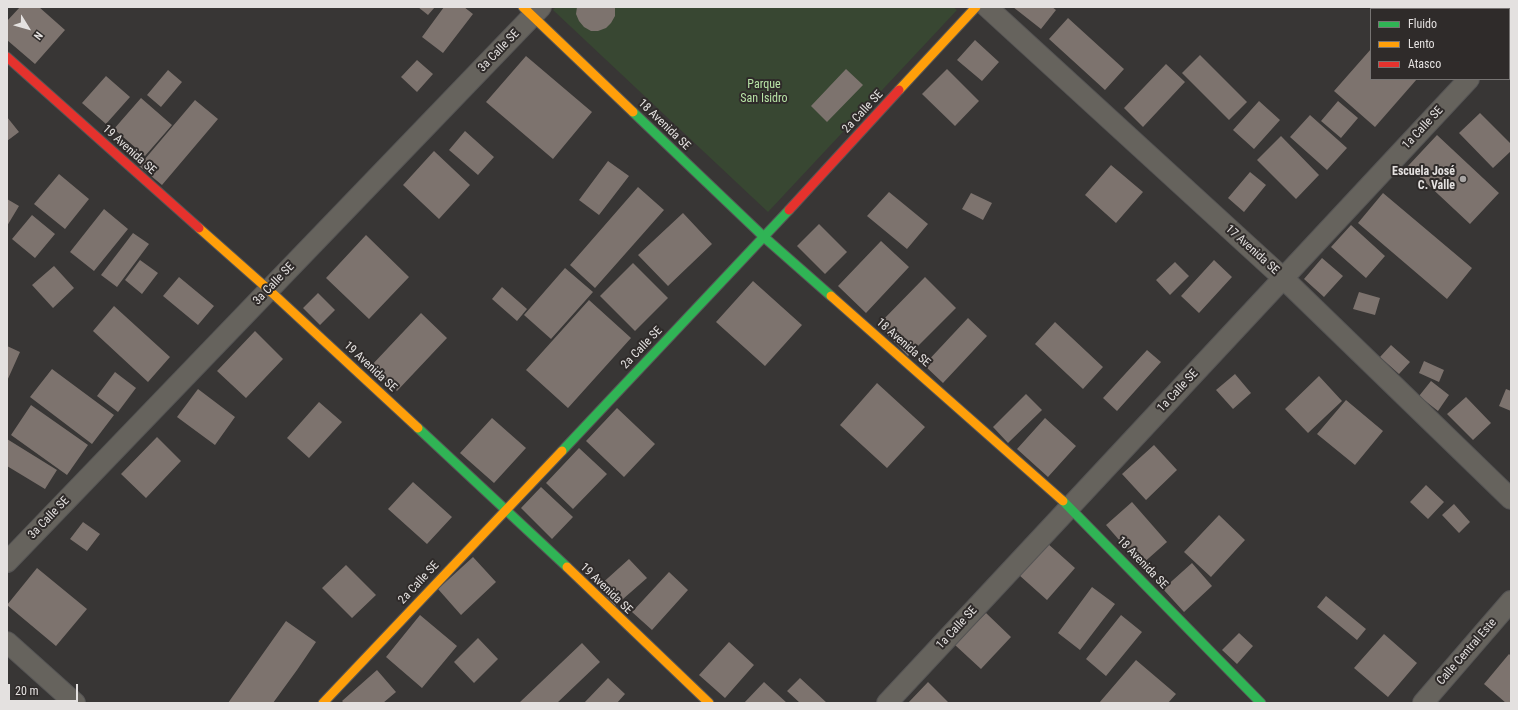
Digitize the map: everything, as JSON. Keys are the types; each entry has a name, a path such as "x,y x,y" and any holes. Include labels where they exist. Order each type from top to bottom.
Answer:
{"street":[{"name":"2a Calle SE","path":"323,703 764,237 976,7"},
{"name":"17 Avenida SE","path":"987,7 1283,278 1511,499"},
{"name":"18 Avenida SE","path":"532,10 764,237 1070,507 1261,703"},
{"name":"3a Calle SE","path":"7,562 269,290 532,10"},
{"name":"19 Avenida SE","path":"7,57 269,290 506,509 708,703"},
{"name":"1a Calle SE","path":"886,703 1468,80"},
{"name":"Calle Central Este","path":"1423,703 1511,601"},
{"path":"7,642 75,703"}],"green space":[{"name":"Parque San Isidro","path":"556,7 953,7 957,10 768,212 553,10"}],"building":[{"path":"20,7 39,7 65,30 35,64 7,40 7,21"},
{"path":"418,7 435,7 428,15"},
{"path":"444,7 464,7 473,14 443,53 422,37"},
{"path":"577,7 615,7 615,16 606,28 598,31 591,31 584,27 579,21 576,14"},
{"path":"1013,7 1052,7 1056,10 1041,29"},
{"path":"1429,7 1430,8 1407,8"},
{"path":"1439,7 1455,7 1454,8"},
{"path":"1469,7 1503,7 1502,8"},
{"path":"1068,18 1124,69 1105,90 1049,39"},
{"path":"975,40 999,62 982,81 957,60"},
{"path":"1370,50 1370,80 1416,80 1375,127 1334,91"},
{"path":"1200,55 1247,102 1229,120 1182,73"},
{"path":"526,56 592,112 553,159 486,102"},
{"path":"417,60 433,74 417,92 401,77"},
{"path":"1166,64 1185,82 1143,127 1124,108"},
{"path":"846,69 863,85 827,122 811,106"},
{"path":"947,69 979,101 955,126 922,94"},
{"path":"168,70 182,82 161,107 147,95"},
{"path":"106,76 130,97 106,124 82,103"},
{"path":"141,98 172,125 145,156 114,129"},
{"path":"195,100 218,119 162,185 139,166"},
{"path":"1259,101 1280,120 1254,149 1233,130"},
{"path":"1338,101 1358,118 1341,138 1321,121"},
{"path":"1480,113 1511,144 1511,151 1493,168 1459,133"},
{"path":"1310,115 1347,148 1327,170 1290,137"},
{"path":"7,117 19,132 7,141"},
{"path":"465,131 494,157 478,175 449,150"},
{"path":"1437,135 1499,193 1470,224 1408,166"},
{"path":"1281,136 1319,175 1296,199 1257,160"},
{"path":"434,151 470,185 439,219 403,185"},
{"path":"608,161 629,176 599,215 579,200"},
{"path":"1111,165 1143,192 1116,223 1085,195"},
{"path":"1250,172 1266,185 1244,212 1228,198"},
{"path":"59,174 89,199 65,229 34,204"},
{"path":"638,187 664,210 595,288 570,265"},
{"path":"889,192 928,224 907,249 867,216"},
{"path":"971,193 992,203 983,220 962,209"},
{"path":"1383,193 1472,268 1447,299 1358,223"},
{"path":"7,199 19,206 7,226"},
{"path":"104,209 128,229 94,271 70,252"},
{"path":"683,213 712,244 668,286 638,255"},
{"path":"32,215 55,234 35,258 12,239"},
{"path":"819,224 847,252 825,274 797,246"},
{"path":"1351,225 1385,256 1366,278 1331,247"},
{"path":"133,233 149,244 117,287 101,275"},
{"path":"366,235 409,277 369,319 326,278"},
{"path":"881,241 909,267 866,313 838,286"},
{"path":"1322,258 1343,276 1324,297 1304,279"},
{"path":"140,260 158,273 142,294 125,280"},
{"path":"1214,260 1232,277 1199,313 1181,296"},
{"path":"1175,262 1189,276 1170,295 1156,280"},
{"path":"633,263 668,298 635,331 600,296"},
{"path":"54,266 74,288 53,308 32,285"},
{"path":"565,268 593,292 551,339 524,315"},
{"path":"179,277 214,306 198,325 163,296"},
{"path":"925,277 956,308 908,356 878,325"},
{"path":"753,281 802,325 765,366 716,322"},
{"path":"502,287 527,309 517,321 492,299"},
{"path":"1359,292 1380,298 1375,315 1353,309"},
{"path":"318,293 335,310 320,325 303,308"},
{"path":"589,300 631,338 568,408 526,370"},
{"path":"114,306 170,357 148,382 93,331"},
{"path":"421,313 447,338 397,391 371,366"},
{"path":"968,318 987,336 943,383 924,365"},
{"path":"1055,322 1103,367 1083,389 1035,344"},
{"path":"255,331 283,359 246,398 217,371"},
{"path":"1391,345 1410,362 1399,374 1380,357"},
{"path":"7,346 20,352 7,381"},
{"path":"1147,350 1161,362 1117,411 1103,398"},
{"path":"1424,361 1444,370 1439,382 1419,373"},
{"path":"52,369 114,415 92,444 30,397"},
{"path":"115,372 136,388 118,412 97,396"},
{"path":"1235,374 1251,393 1233,409 1216,390"},
{"path":"1319,376 1342,401 1308,433 1285,409"},
{"path":"1431,381 1449,395 1438,411 1419,396"},
{"path":"877,383 925,427 887,468 840,425"},
{"path":"198,389 235,417 215,445 177,417"},
{"path":"1506,389 1511,391 1511,411 1499,406"},
{"path":"1026,394 1042,410 1008,443 993,427"},
{"path":"1466,397 1491,423 1473,440 1447,414"},
{"path":"1346,400 1383,431 1355,465 1317,434"},
{"path":"319,402 342,422 309,458 287,438"},
{"path":"31,405 88,445 67,475 11,435"},
{"path":"617,408 655,444 624,477 586,441"},
{"path":"492,418 526,448 494,483 460,453"},
{"path":"1045,418 1076,446 1048,477 1017,449"},
{"path":"157,437 181,461 146,498 121,474"},
{"path":"7,439 57,470 45,489 7,466"},
{"path":"1154,445 1177,470 1146,500 1122,474"},
{"path":"579,448 607,474 573,509 546,483"},
{"path":"413,482 452,517 427,544 388,509"},
{"path":"1426,485 1444,502 1428,519 1410,502"},
{"path":"541,487 573,517 552,539 521,508"},
{"path":"1132,502 1167,542 1141,565 1106,525"},
{"path":"1454,504 1470,522 1459,533 1442,515"},
{"path":"1219,515 1245,540 1211,577 1184,552"},
{"path":"83,522 100,534 87,551 70,539"},
{"path":"1047,543 1075,568 1047,600 1019,575"},
{"path":"473,557 496,582 461,615 438,589"},
{"path":"629,559 647,578 615,606 598,587"},
{"path":"1192,563 1212,586 1184,612 1163,589"},
{"path":"346,565 376,595 352,618 322,588"},
{"path":"37,568 87,609 56,646 7,605"},
{"path":"669,572 688,590 652,630 632,612"},
{"path":"1092,587 1115,604 1080,650 1058,633"},
{"path":"1326,596 1366,629 1357,640 1317,607"},
{"path":"986,613 1011,637 981,669 955,645"},
{"path":"420,615 457,646 422,688 386,657"},
{"path":"1121,615 1142,632 1106,676 1086,659"},
{"path":"286,621 316,642 297,670 273,703 228,703"},
{"path":"1239,633 1253,646 1237,664 1222,650"},
{"path":"1384,634 1417,663 1388,697 1354,668"},
{"path":"478,638 498,659 474,683 454,662"},
{"path":"729,642 754,665 725,698 699,675"},
{"path":"582,643 600,662 557,703 519,703"},
{"path":"1509,654 1511,656 1511,703 1506,703 1484,684"},
{"path":"1136,660 1176,694 1168,703 1099,703"},
{"path":"377,670 396,692 383,703 344,703 342,701"},
{"path":"608,678 625,694 617,703 584,703"},
{"path":"800,678 827,703 800,703 787,691"},
{"path":"764,682 787,703 744,703"},
{"path":"928,682 949,703 908,703"}],"traffic: fast":[{"path":"633,112 764,237 831,296"},
{"path":"562,451 789,210"},
{"path":"418,428 567,567"},
{"path":"1063,501 1261,703"}],"traffic: slow":[{"path":"523,7 633,112"},
{"path":"899,90 976,7"},
{"path":"199,228 269,290 418,428"},
{"path":"831,296 1063,501"},
{"path":"323,703 562,451"},
{"path":"567,567 709,703"}],"traffic: jam":[{"path":"7,57 199,228"},
{"path":"789,210 899,90"}],"place":[{"name":"Escuela José C. Valle","path":"1463,179"}]}
